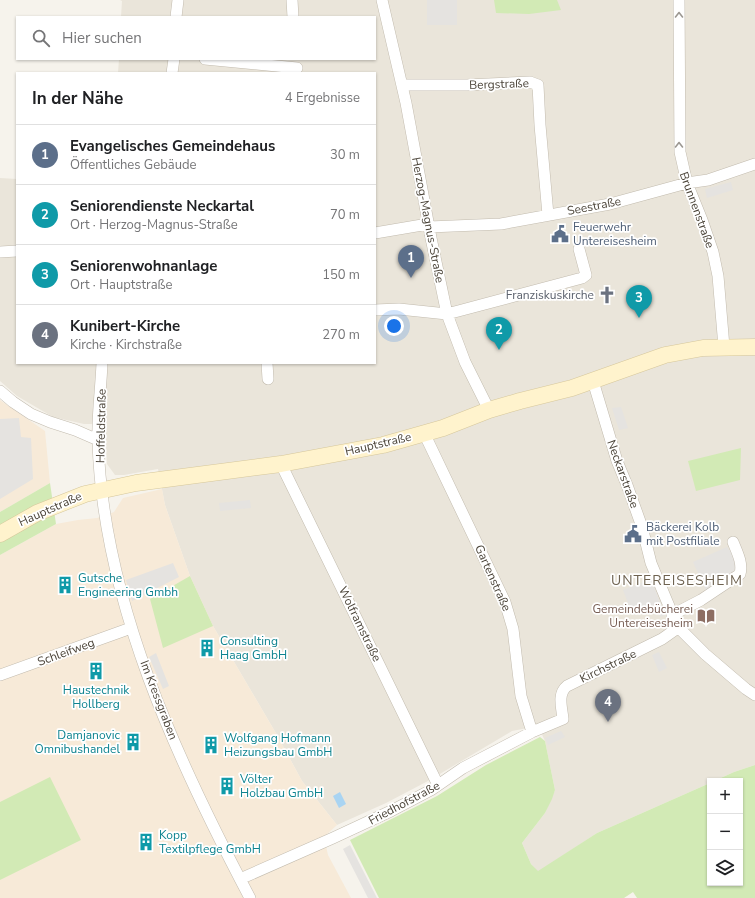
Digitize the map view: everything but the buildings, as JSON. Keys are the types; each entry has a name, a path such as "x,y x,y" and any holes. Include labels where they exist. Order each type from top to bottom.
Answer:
{"main road":[{"name":"Hauptstraße","path":"0,534 43,510 85,494 136,483 281,464 383,445 443,428 489,410 572,388 665,354 724,346 755,347"}],"street":[{"path":"176,16 178,0"},
{"path":"292,0 293,16"},
{"name":"Herzog-Magnus-Straße","path":"382,0 406,103 447,314 465,362 489,410"},
{"name":"Brunnenstraße","path":"679,0 680,152 687,183 713,252 718,276 724,346"},
{"path":"172,72 174,60"},
{"path":"217,60 297,67"},
{"name":"Bergstraße","path":"402,85 467,85 530,82 538,84 548,215"},
{"name":"Seestraße","path":"429,226 501,224 610,204 687,183 708,180 755,164"},
{"path":"376,233 429,226"},
{"path":"376,310 398,309 447,314 585,276 580,249"},
{"path":"0,252 16,251"},
{"name":"Hoffeldstraße","path":"102,364 98,440 102,490"},
{"path":"267,364 268,379"},
{"name":"Neckarstraße","path":"593,381 617,461 639,518 651,563 672,615 679,627 705,654 746,689 755,694"},
{"path":"0,391 31,414 98,440"},
{"name":"Gartenstraße","path":"424,433 505,602 513,629 521,696 532,732"},
{"name":"Wolframstraße","path":"281,464 438,785"},
{"name":"Im Kressgraben","path":"102,490 111,544 131,628 164,716 206,812 250,898"},
{"path":"672,615 701,600 740,574 740,561 733,542"},
{"name":"Kirchstraße","path":"563,719 561,694 563,689 662,639 679,627"},
{"name":"Schleifweg","path":"0,675 131,628"},
{"name":"Friedhofstraße","path":"240,879 334,838 391,811 438,785 463,768 532,732 563,719"}],"shaded area":[{"path":"120,0 755,0 755,765 721,778 707,778 707,784 597,833 538,872 531,864 522,843 545,813 555,790 545,741 538,726 512,731 428,781 386,803 337,825 302,781 277,735 213,626 190,576 165,505 158,469 124,475 115,475 107,464 105,424 84,424 53,417 17,396 0,381 0,178 16,179 16,364 376,364 376,72 118,72 119,60 376,60 376,16 121,16 122,1"},
{"path":"427,0 457,0 457,25 427,25"},
{"path":"731,182 733,190 707,198 705,189"},
{"path":"0,400 45,431 50,483 0,512"},
{"path":"621,407 628,428 619,430 612,408"},
{"path":"19,418 21,437 31,438 33,479 0,499 0,419"},
{"path":"162,489 165,505 190,576 213,626 277,735 302,781 337,825 324,837 328,855 351,898 0,898 0,555 56,524 97,518 114,512 123,498"},
{"path":"250,500 251,508 220,511 219,503"},
{"path":"727,547 729,550 732,550 737,571 707,593 693,562"},
{"path":"173,563 179,577 132,601 126,580"},
{"path":"651,579 665,615 660,617 656,605 632,614 623,590"},
{"path":"659,652 667,668 659,672 652,655"},
{"path":"156,653 169,686 163,689 149,657"},
{"path":"561,731 565,737 548,745 545,738"},
{"path":"350,845 377,898 368,898 343,849"}],"green space":[{"path":"494,0 557,0 561,10 529,14 496,13"},
{"path":"741,448 740,480 696,491 688,461"},
{"path":"50,483 56,524 0,555 0,512"},
{"path":"190,576 213,626 163,648 150,599"},
{"path":"540,737 545,741 555,790 545,813 522,843 531,864 538,871 597,833 707,784 707,886 743,886 743,778 721,778 755,765 755,898 637,898 633,892 624,898 379,898 350,840 437,796 486,765"},
{"path":"50,777 81,840 0,880 0,802"}],"water":[{"path":"340,792 346,804 339,808 333,796"}],"place":[{"name":"Feuerwehr Untereisesheim","path":"560,234"},
{"name":"Evangelisches Gemeindehaus","path":"411,278"},
{"name":"Franziskuskirche","path":"607,295"},
{"name":"Seniorenwohnanlage","path":"639,318"},
{"name":"Seniorendienste Neckartal","path":"499,350"},
{"name":"Bäckerei Kolb mit Postfiliale","path":"633,534"},
{"name":"Gutsche Engineering Gmbh","path":"65,585"},
{"name":"Gemeindebücherei Untereisesheim","path":"706,616"},
{"name":"Consulting Haag GmbH","path":"207,648"},
{"name":"Haustechnik Hollberg","path":"96,671"},
{"name":"Kunibert-Kirche","path":"608,722"},
{"name":"Damjanovic Omnibushandel","path":"133,742"},
{"name":"Wolfgang Hofmann Heizungsbau GmbH","path":"211,745"},
{"name":"Völter Holzbau GmbH","path":"227,786"},
{"name":"Kopp Textilpflege GmbH","path":"146,842"}],"district":[{"name":"UNTEREISESHEIM","path":"677,580"}]}
